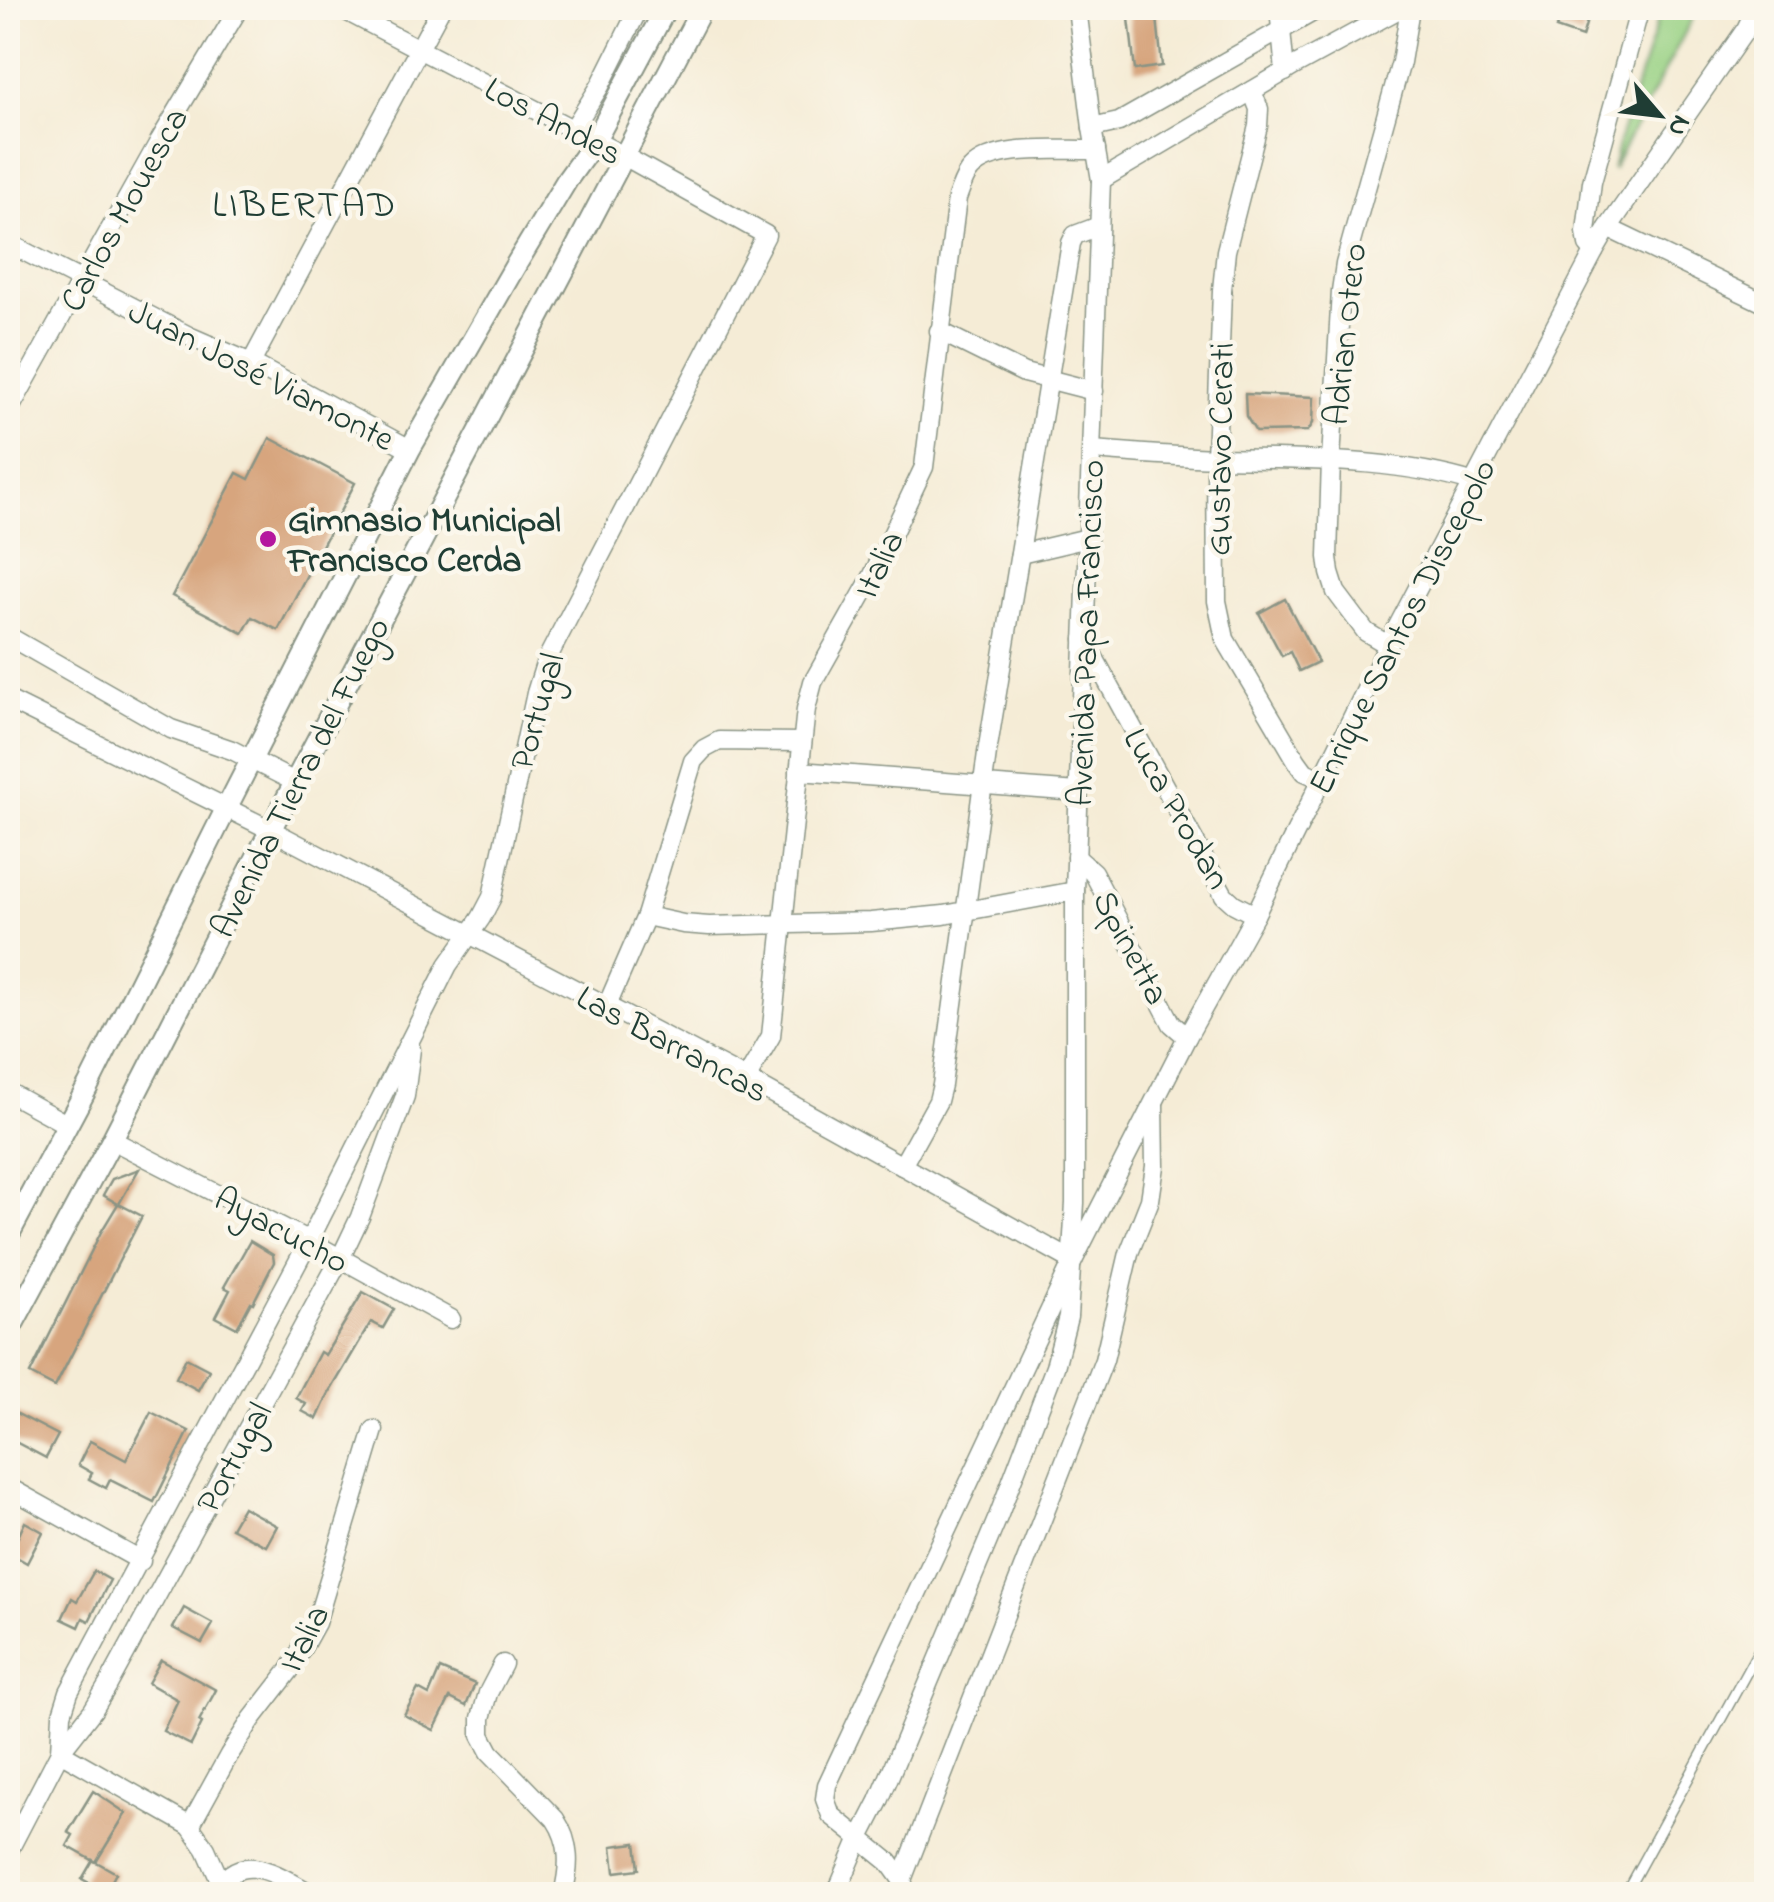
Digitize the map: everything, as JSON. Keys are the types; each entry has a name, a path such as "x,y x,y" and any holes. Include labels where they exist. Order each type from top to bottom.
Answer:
{"street":[{"name":"Carlos Mouesca","path":"8,412 160,140 239,8"},
{"name":"Los Andes","path":"340,8 596,141 766,235"},
{"path":"251,364 441,8"},
{"path":"573,129 600,86 639,8"},
{"name":"Avenida Tierra del Fuego","path":"8,1236 410,450 514,268 567,180 596,141 666,8"},
{"name":"Avenida Tierra del Fuego","path":"8,1333 702,8"},
{"name":"Avenida Papa Francisco","path":"848,1866 991,1534 1055,1367 1068,1317 1075,1203 1076,856 1101,180 1077,8"},
{"path":"1279,8 1285,72"},
{"path":"1092,128 1120,122 1320,8"},
{"path":"1101,180 1401,8"},
{"name":"Adrian Otero","path":"1388,645 1366,632 1336,592 1330,574 1331,460 1345,264 1401,62 1410,8"},
{"path":"1594,252 1586,232 1592,182 1640,8"},
{"name":"Enrique Santos Discepolo","path":"904,1887 889,1862 830,1815 825,1799 827,1785 1073,1261 1187,1037 1256,915 1388,645 1594,252 1746,29 1756,8"},
{"name":"Gustavo Cerati","path":"1252,92 1259,110 1258,126 1226,251 1222,290 1216,458 1217,600 1225,639 1305,772 1321,779"},
{"name":"Italia","path":"746,1080 771,1036 806,709 814,682 872,580 924,468 957,198 967,172 982,158 1003,152 1096,150"},
{"path":"902,1166 938,1102 982,785 1072,243 1076,236 1099,226"},
{"path":"1608,228 1766,304"},
{"name":"Portugal","path":"60,1752 62,1714 70,1692 308,1241 448,965 492,897 546,661 766,235"},
{"name":"Juan José Viamonte","path":"8,243 251,364 410,450"},
{"path":"939,331 1024,373 1094,392"},
{"path":"1092,450 1331,460 1442,472 1475,483"},
{"path":"1020,554 1088,538"},
{"path":"8,636 171,729 232,750 295,782"},
{"name":"Luca Prodan","path":"1083,638 1224,895 1256,915"},
{"name":"Las Barrancas","path":"8,700 271,830 746,1080 1073,1261"},
{"path":"606,1008 646,916 693,761 719,741 802,742"},
{"path":"799,771 1078,792"},
{"name":"Spinetta","path":"1076,856 1092,872 1172,1024 1187,1037"},
{"path":"646,916 709,926 872,922 965,913 1075,891"},
{"name":"Portugal","path":"8,1852 60,1752 108,1685 340,1259 405,1096 413,1034"},
{"path":"8,1092 66,1124"},
{"path":"904,1887 1104,1360 1130,1253 1150,1200 1155,1166 1154,1102"},
{"name":"Ayacucho","path":"112,1140 451,1319"},
{"name":"Italia","path":"190,1826 229,1755 290,1670 316,1623 374,1430"},
{"path":"8,1487 141,1560"},
{"path":"503,1664 488,1694 481,1735 490,1752 563,1830 569,1873 563,1894"},
{"path":"60,1752 190,1826 206,1849 218,1889"},
{"path":"826,1894 848,1866"},
{"path":"836,1894 848,1866"},
{"path":"218,1889 232,1871 250,1867 268,1871 312,1894"}],"lane":[{"path":"1746,29 1766,14"},
{"path":"1625,1894 1766,1637"}],"green space":[{"path":"1662,8 1698,8 1612,170 1619,140"}],"building":[{"path":"1156,8 1162,66 1135,70 1128,10"},
{"path":"1563,8 1589,14 1582,37 1556,28"},
{"path":"1245,394 1314,397 1313,423 1308,431 1256,432 1246,416"},
{"path":"270,438 355,483 278,630 252,617 243,633 172,596 237,473 249,479"},
{"path":"1285,599 1318,662 1299,671 1290,652 1282,656 1259,613"},
{"path":"139,1169 119,1204 142,1216 55,1387 30,1374 118,1204 103,1195 112,1179"},
{"path":"250,1241 273,1255 274,1262 237,1328 216,1317 230,1290 224,1287"},
{"path":"363,1292 394,1309 383,1328 371,1322 317,1419 302,1411 306,1404 296,1398 320,1352 325,1355"},
{"path":"186,1358 209,1370 198,1390 176,1378"},
{"path":"8,1409 58,1435 46,1458 8,1438"},
{"path":"151,1412 189,1431 154,1502 110,1480 106,1488 89,1479 92,1473 78,1465 90,1441 126,1460"},
{"path":"243,1507 277,1526 266,1546 231,1528"},
{"path":"25,1522 43,1532 27,1563 8,1552 12,1534 18,1537"},
{"path":"94,1571 110,1580 89,1621 83,1618 79,1627 62,1619 72,1598 77,1601"},
{"path":"184,1608 213,1624 202,1643 173,1628"},
{"path":"161,1660 216,1690 191,1745 163,1731 178,1700 148,1683"},
{"path":"440,1669 475,1684 466,1706 450,1698 434,1730 404,1715 418,1689 429,1695"},
{"path":"93,1791 126,1813 96,1862 67,1846 73,1835 68,1832"},
{"path":"636,1843 639,1869 615,1872 612,1846"},
{"path":"93,1860 116,1873 106,1892 82,1879"}],"place":[{"name":"Gimnasio Municipal Francisco Cerda","path":"268,539"}],"district":[{"name":"LIBERTAD","path":"305,203"}]}
